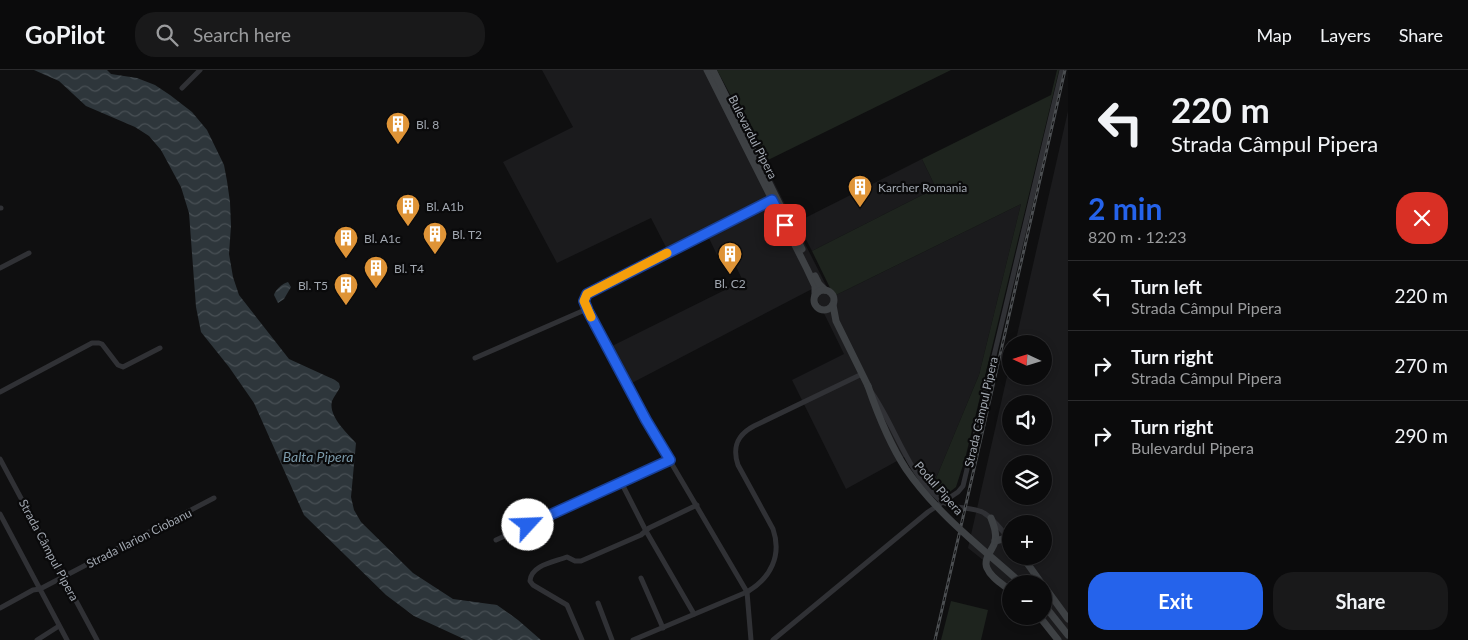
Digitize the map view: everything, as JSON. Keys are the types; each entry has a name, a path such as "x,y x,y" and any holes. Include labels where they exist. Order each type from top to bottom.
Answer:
{"main road":[{"name":"Bulevardul Pipera","path":"707,70 815,286 815,295"},
{"name":"Bulevardul Pipera","path":"712,70 820,284 825,290"},
{"path":"836,321 826,310 816,306 815,295 820,291 825,290 832,294 834,300 832,305 836,321 868,386"},
{"path":"826,310 832,305"},
{"name":"Podul Pipera","path":"868,386 884,429 898,456 915,480 942,513 1012,575"},
{"path":"991,518 995,528 995,541 986,560 987,568 1002,584"},
{"path":"995,541 1002,539"},
{"path":"1052,597 1068,619"},
{"path":"1052,615 1068,635"},
{"path":"1046,625 1058,640"}],"street":[{"path":"182,88 200,70"},
{"name":"Strada Câmpul Pipera","path":"773,640 850,574 961,489 966,478 1062,70"},
{"path":"751,640 747,592 646,420 584,301 587,294 772,200"},
{"path":"0,268 29,253"},
{"path":"475,358 587,309"},
{"path":"0,392 92,343 102,344 118,365 123,368 160,348"},
{"path":"633,640 747,592 762,581 774,563 777,547 773,529 735,456 737,441 746,430 862,374"},
{"path":"868,386 879,402 904,453 920,479 942,502 980,511 991,518 1002,531"},
{"path":"496,540 670,460"},
{"name":"Strada Câmpul Pipera","path":"0,461 98,640"},
{"path":"621,482 646,531 694,614"},
{"name":"Strada Ilarion Ciobanu","path":"0,608 214,498"},
{"path":"582,640 567,605 534,585 530,581 530,574 534,570 567,557 575,561 581,561 641,535 649,528 697,505"},
{"path":"0,514 66,640"},
{"path":"641,578 663,628"},
{"path":"598,603 612,640"},
{"path":"37,640 59,626"}],"shaded area":[{"path":"542,70 717,70 832,297 1021,204 979,375 932,488 925,483 908,455 846,489 792,380 844,354 812,289 630,384 608,348 743,281 728,250 717,255 708,236 670,255 651,218 557,263 503,162 573,127"},
{"path":"717,70 951,70 766,161"},
{"path":"1057,70 1059,70 965,459 956,487 946,495 939,494 932,488 979,375 1021,204 834,296 812,251 936,188 922,159 1051,95"},
{"path":"1068,111 1068,640 1054,640 1043,625 1052,625 1052,575 1002,575 1002,581 983,560 968,548 1002,399 1002,445 1052,445 1052,395 1003,395 1005,385 1052,385 1052,335 1017,335"},
{"path":"922,159 936,188 812,251 797,222"},
{"path":"951,601 988,610 981,640 941,640"}],"water":[{"name":"Balta Pipera","path":"34,70 107,70 111,74 137,78 155,85 192,112 207,130 224,165 230,202 229,254 233,277 239,295 289,359 339,383 340,387 332,401 332,407 339,424 356,443 351,497 354,510 361,522 413,573 453,599 497,605 541,640 466,640 414,616 386,595 304,515 254,403 229,367 201,332 196,307 189,213 181,187 161,150 149,136 135,127 86,106 59,81"},
{"path":"288,282 291,287 284,299 278,303 274,295 280,287"}],"railway":[{"path":"935,640 1065,70"}],"slow traffic":[{"path":"591,317 584,301 587,294 667,253"}],"place":[{"name":"Bl. 8","path":"398,145"},
{"name":"Karcher Romania","path":"860,208"},
{"name":"Bl. A1b","path":"408,227"},
{"name":"Bl. T2","path":"435,255"},
{"name":"Bl. A1c","path":"346,259"},
{"name":"Bl. C2","path":"730,275"},
{"name":"Bl. T4","path":"376,289"},
{"name":"Bl. T5","path":"346,306"}],"route":[{"path":"528,525 670,460 646,420 588,311 584,301 587,294 772,200 785,225"}]}
